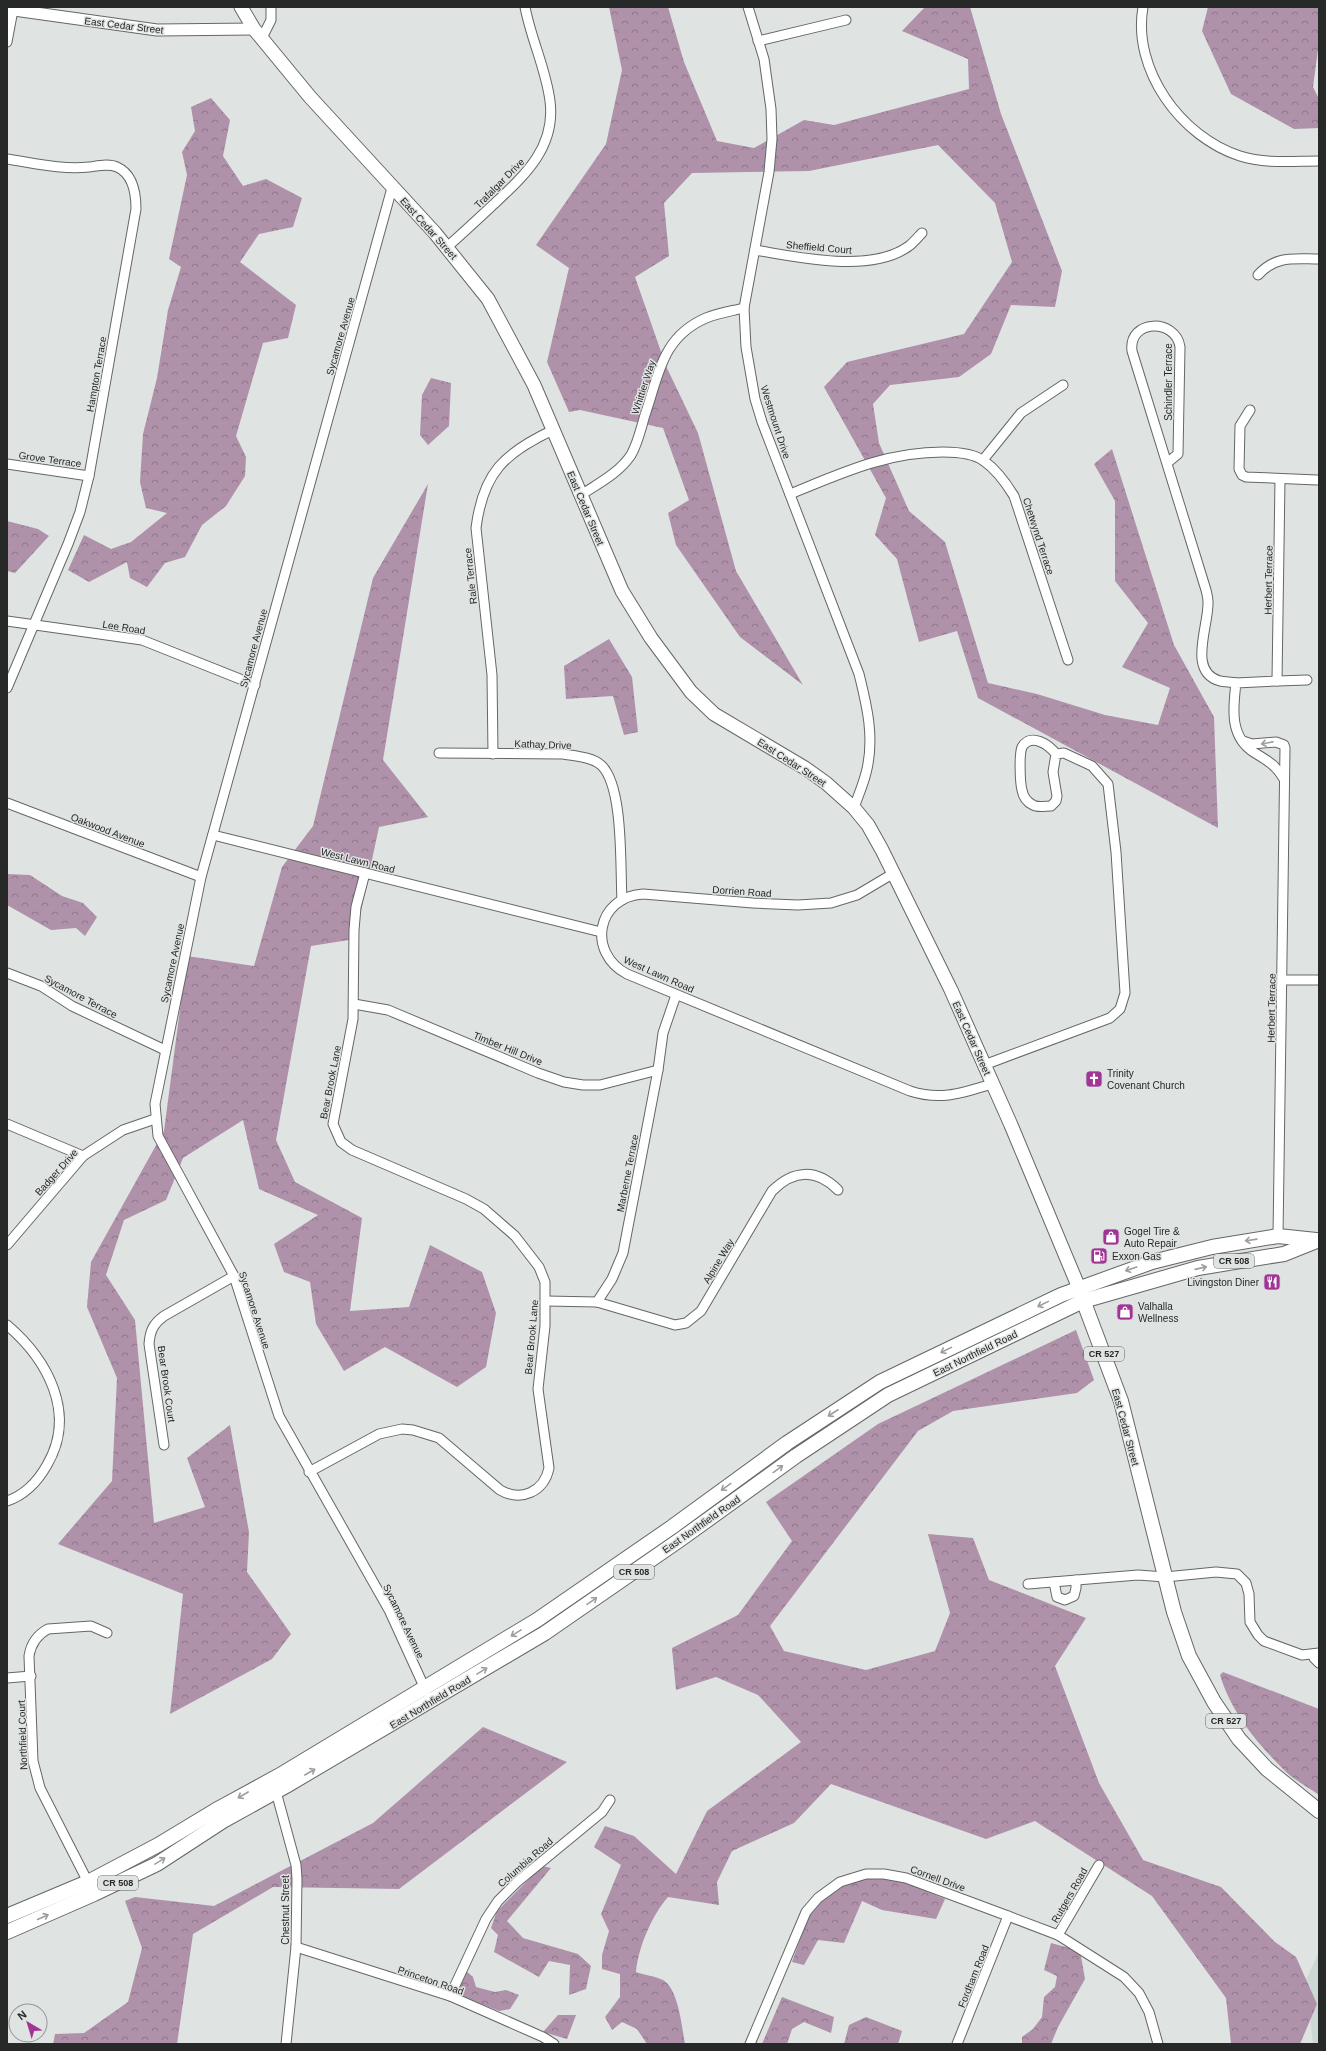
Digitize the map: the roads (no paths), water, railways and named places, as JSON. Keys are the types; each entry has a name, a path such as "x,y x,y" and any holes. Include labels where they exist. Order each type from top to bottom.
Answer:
{"main road":[{"path":"241,7 258,33"},
{"name":"East Cedar Street","path":"258,33 310,97 392,188 448,247 488,299 534,385 622,591 651,638 691,692 714,714 805,768 826,783 854,808 868,826 894,873 951,990 1079,1288 1121,1401 1174,1612 1189,1656 1214,1702 1239,1739 1267,1770 1319,1811"},
{"path":"1222,1263 1228,1256 1274,1248 1278,1236"},
{"name":"East Northfield Road","path":"10,1915 157,1864 223,1821 273,1785 424,1688 537,1620 788,1443 880,1382 1079,1288 1152,1262 1226,1244 1278,1236 1319,1241"},
{"name":"East Northfield Road","path":"273,1785 432,1701 545,1633 653,1559 796,1456 888,1395 1083,1301 1198,1268 1284,1254 1319,1241"},
{"path":"857,1398 866,1410"},
{"path":"750,1470 759,1483"},
{"path":"642,1547 653,1559"},
{"path":"537,1620 545,1633"},
{"name":"East Northfield Road","path":"13,1930 91,1888"},
{"path":"10,1915 13,1930"}],"street":[{"path":"258,33 271,20 271,7"},
{"name":"Trafalgar Drive","path":"448,247 525,175 539,157 548,134 551,117 550,100 525,7"},
{"name":"Westmount Drive","path":"748,7 764,59 770,92 772,139 769,172 744,308 746,347 755,399 859,674 867,706 870,732 868,758 866,772 854,808"},
{"path":"1143,7 1141,35 1151,71 1172,109 1188,126 1220,148 1240,156 1262,161 1319,161"},
{"path":"7,42 10,10"},
{"name":"East Cedar Street","path":"10,10 158,30 258,33"},
{"path":"758,41 846,20"},
{"name":"Hampton Terrace","path":"7,159 59,167 80,168 108,165 117,167 126,175 135,190 136,209 89,476 75,525 7,688"},
{"name":"Sycamore Avenue","path":"392,188 213,835 200,877 165,1050 155,1104 155,1119 158,1136 234,1276 279,1416 309,1472 389,1610 424,1688 432,1701"},
{"name":"Sheffield Court","path":"755,250 813,259 854,261 890,255 908,246 922,233"},
{"path":"1258,275 1266,267 1282,259 1319,259"},
{"name":"Whittier Way","path":"581,495 614,473 631,454 668,349 677,336 690,326 707,318 744,308"},
{"name":"Schindler Terrace","path":"1167,463 1178,454 1180,347 1177,335 1172,331 1155,326 1138,331 1133,337 1132,351 1206,590 1208,603 1201,654 1205,671 1220,681 1236,683"},
{"path":"983,460 1021,413 1063,385"},
{"path":"1250,410 1244,417 1240,426 1240,472 1246,477 1317,480"},
{"name":"Rale Terrace","path":"494,754 492,675 476,528 479,508 484,492 500,464 526,443 553,430"},
{"name":"Chetwynd Terrace","path":"790,494 858,467 891,456 923,452 959,452 983,460 998,474 1014,496 1068,660"},
{"name":"Grove Terrace","path":"7,464 89,476"},
{"name":"Herbert Terrace","path":"1277,681 1280,479"},
{"name":"Lee Road","path":"7,621 142,640 254,685"},
{"path":"1284,779 1275,766 1254,753 1242,741 1236,732 1233,717 1236,683 1307,680"},
{"path":"1032,741 1040,741 1056,754 1053,764 1057,796 1056,801 1051,806 1034,806 1028,802 1022,790 1020,753 1022,747 1032,741"},
{"name":"Herbert Terrace","path":"1242,741 1257,745 1276,742 1284,745 1285,748 1283,980 1278,1236"},
{"name":"Kathay Drive","path":"439,753 563,754 579,756 601,765 609,775 618,809 622,900"},
{"path":"984,1065 1110,1018 1120,1009 1125,993 1116,852 1108,784 1092,766 1064,753 1056,754"},
{"name":"Oakwood Avenue","path":"7,803 200,877"},
{"name":"West Lawn Road","path":"213,835 601,932 605,954 619,970 910,1091 926,1096 956,1095 992,1084"},
{"name":"Bear Brook Lane","path":"309,1472 379,1434 402,1429 413,1430 439,1438 505,1493 524,1495 536,1490 545,1480 549,1468 538,1389 546,1301 545,1282 539,1267 529,1251 500,1222 466,1199 352,1150 337,1137 333,1124 334,1113 348,1047 354,1004 354,930 356,907 365,873"},
{"name":"Dorrien Road","path":"601,932 606,916 622,900 643,894 753,903 798,905 831,903 857,895 894,873"},
{"name":"Sycamore Terrace","path":"7,973 41,986 72,1006 165,1050"},
{"path":"1283,980 1319,980"},
{"name":"Marberne Terrace","path":"597,1302 612,1279 623,1253 658,1070 663,1033 676,995"},
{"name":"Timber Hill Drive","path":"354,1004 388,1010 538,1073 564,1082 583,1086 600,1085 658,1070"},
{"name":"Badger Drive","path":"7,1245 83,1156 123,1130 155,1119"},
{"path":"7,1124 83,1156"},
{"name":"Alpine Way","path":"597,1302 675,1325 686,1323 701,1311 772,1191 781,1183 802,1174 814,1175 828,1180 838,1190"},
{"name":"Bear Brook Court","path":"164,1445 150,1344 150,1333 154,1324 164,1316 234,1276"},
{"path":"546,1301 597,1302"},
{"path":"7,1325 29,1346 49,1375 56,1394 59,1413 56,1443 44,1470 24,1492 7,1501"},
{"path":"1028,1584 1138,1575 1165,1577 1216,1572 1237,1574 1246,1583 1249,1594 1250,1622 1258,1635 1275,1645 1302,1655 1316,1653 1314,1658 1319,1663"},
{"path":"1054,1582 1057,1597 1065,1600 1074,1596 1076,1580"},
{"name":"Northfield Court","path":"91,1888 35,1776 33,1761 30,1648 42,1632 48,1629 91,1626 107,1633"},
{"path":"7,1678 31,1676"},
{"name":"Chestnut Street","path":"273,1785 296,1865 296,1947 286,2044"},
{"name":"Columbia Road","path":"450,1996 486,1919 498,1901 517,1882 602,1812 610,1800"},
{"name":"Rutgers Road","path":"1058,1935 1099,1865"},
{"name":"Cornell Drive","path":"750,2044 801,1919 818,1898 840,1882 866,1874 894,1875 1058,1935 1115,1970 1132,1984 1149,2012 1158,2044"},
{"name":"Fordham Road","path":"957,2044 1008,1916"},
{"name":"Princeton Road","path":"296,1947 450,1996 543,2037 554,2044"}],"place":[{"name":"Trinity Covenant Church","path":"1094,1079"},
{"name":"Gogel Tire & Auto Repair","path":"1111,1237"},
{"name":"Exxon Gas","path":"1099,1256"},
{"name":"Livingston Diner","path":"1272,1282"},
{"name":"Valhalla Wellness","path":"1125,1312"}]}
